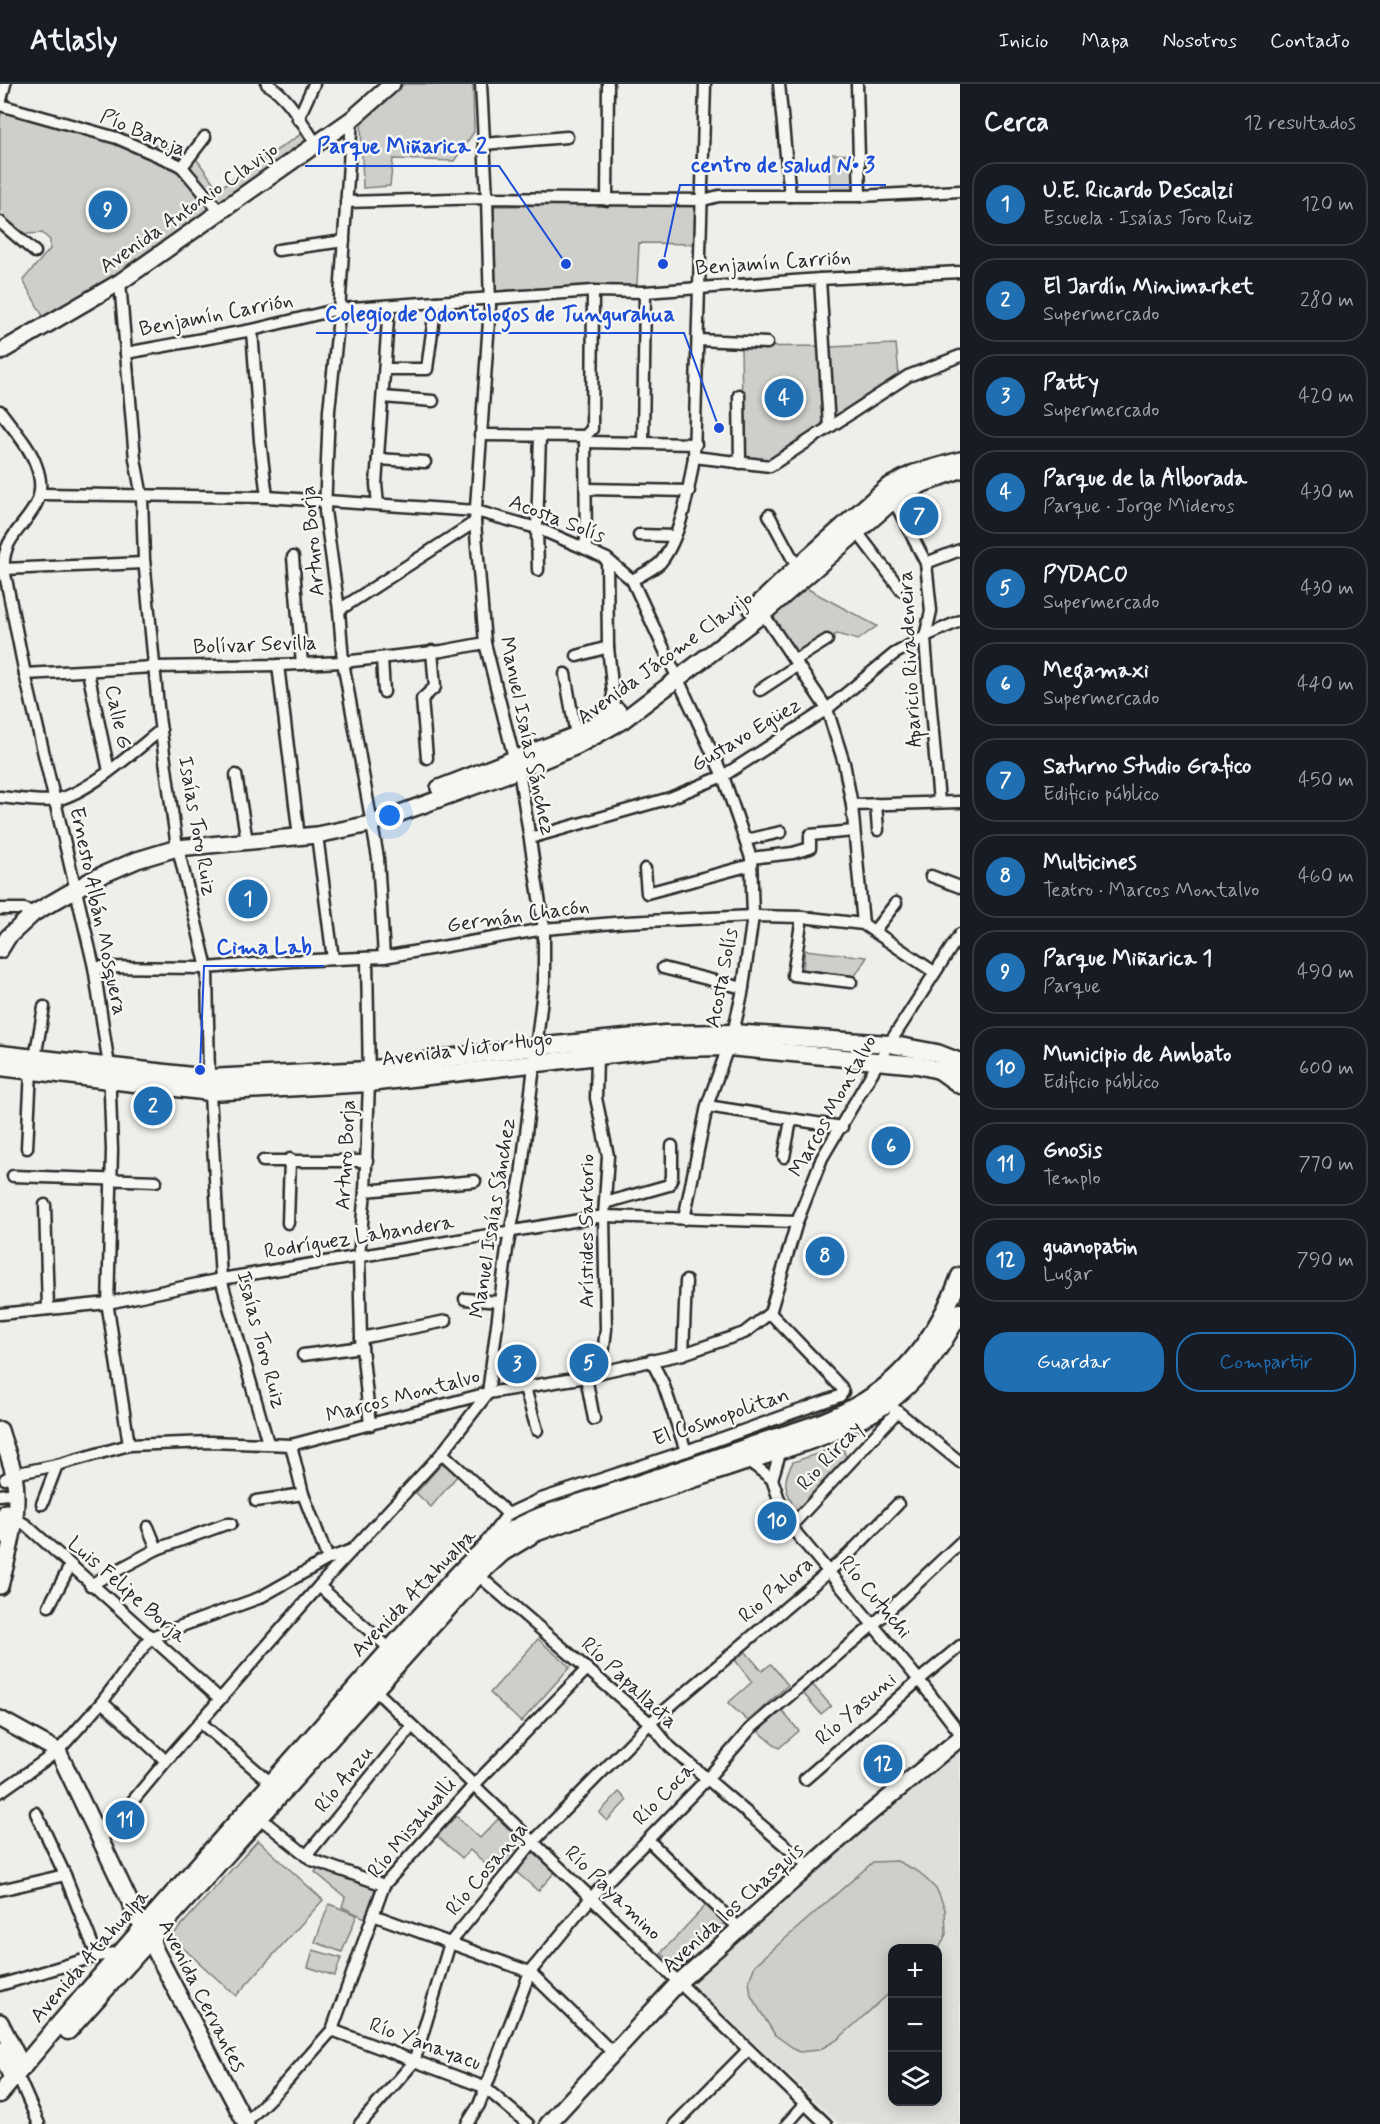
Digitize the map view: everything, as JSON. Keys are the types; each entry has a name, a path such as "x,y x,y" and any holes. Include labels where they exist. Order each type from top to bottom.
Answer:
{"main road":[{"name":"Avenida Victor Hugo","path":"369,1077 431,1060 664,1034 730,1040 955,1072"},
{"name":"Avenida Victor Hugo","path":"0,1054 33,1064 209,1085 369,1077 534,1064 730,1040 889,1044 937,1053 955,1072"},
{"name":"Avenida Victor Hugo","path":"0,1067 33,1064"},
{"name":"Avenida Atahualpa","path":"0,2094 18,2077 147,1932 271,1783 390,1649 453,1580 496,1540 532,1520 731,1453 830,1418 857,1406 913,1360 931,1337 951,1301 960,1276"},
{"name":"Avenida Atahualpa","path":"0,2108 18,2077 120,1952 147,1932 260,1818 478,1575 502,1553 535,1533 781,1450 892,1408 933,1357 960,1312"}],"street":[{"path":"0,104 5,84"},
{"path":"267,84 275,88 317,145"},
{"path":"298,119 314,84"},
{"name":"Avenida Antonio Clavijo","path":"0,352 120,282 317,145 352,119 392,84"},
{"name":"Manuel Isaías Sánchez","path":"481,84 489,299 475,517 485,643 516,764 544,929 544,981 521,1176 499,1302 488,1393"},
{"path":"607,200 608,84"},
{"path":"632,580 658,564 674,536 689,491 696,444 705,84"},
{"path":"779,84 790,196"},
{"path":"857,84 860,196"},
{"name":"Pío Baroja","path":"0,104 117,138 182,167 220,212"},
{"name":"Arturo Borja","path":"352,119 339,309 329,411 325,500 344,662 378,858 384,957"},
{"path":"182,167 205,137"},
{"path":"484,144 567,137"},
{"path":"346,202 487,198 703,200 719,196 860,196 960,191"},
{"path":"0,222 35,252"},
{"path":"278,250 344,241"},
{"name":"Benjamín Carrión","path":"126,353 252,330 339,309 593,291 645,292 820,279 960,272"},
{"path":"820,279 829,427"},
{"name":"Isaías Toro Ruiz","path":"120,282 135,459 142,497 144,563 161,730 177,844 207,968 209,1085 221,1279 268,1443"},
{"path":"586,549 586,439 592,429 593,291"},
{"path":"643,442 645,292"},
{"path":"385,369 428,369 436,302"},
{"path":"378,504 376,484 389,306"},
{"path":"252,330 260,441 267,497"},
{"path":"698,340 767,343"},
{"path":"694,457 770,466 908,376 960,356"},
{"path":"739,395 740,463"},
{"path":"383,397 433,401"},
{"path":"0,411 36,462 40,477 40,494"},
{"path":"480,435 696,444"},
{"path":"538,570 540,436"},
{"path":"378,459 425,462"},
{"name":"Avenida Jácome Clavijo","path":"761,610 796,567 914,473 960,459"},
{"name":"Avenida Jácome Clavijo","path":"0,932 29,911 135,851 177,844 317,835 370,820 516,764 577,746 622,720 676,674 761,610 857,532 890,494 960,470"},
{"path":"586,489 689,491"},
{"name":"Acosta Solís","path":"40,494 325,500 378,504 475,517 537,528 607,559 632,580 723,776 746,840 751,861 753,916 743,988 730,1040 708,1106 684,1219"},
{"name":"Ernesto Albán Mosquera","path":"40,494 33,512 12,537 6,548 3,558 4,569 25,674 94,967 110,1073 112,1150 108,1303 129,1445"},
{"name":"Aparicio Rivadeneira","path":"890,494 926,563 931,611 925,637 939,802"},
{"path":"769,515 796,567"},
{"path":"339,610 475,517"},
{"path":"857,532 902,591"},
{"path":"639,535 674,536"},
{"path":"926,563 960,550"},
{"path":"292,556 302,664"},
{"path":"607,559 608,647 615,713"},
{"path":"4,569 144,563"},
{"path":"761,610 827,709 844,763 852,806 862,924"},
{"name":"Gustavo Egüez","path":"530,838 670,798 723,776 827,709 894,654 960,621"},
{"path":"760,690 827,640"},
{"name":"Bolívar Sevilla","path":"25,674 154,667 344,662 485,643"},
{"path":"577,656 608,647"},
{"path":"427,758 422,699 435,687 432,651"},
{"path":"382,658 384,692"},
{"path":"278,665 298,829"},
{"name":"Calle G","path":"88,672 109,771"},
{"path":"565,674 576,735"},
{"name":"Avenida Jácome Clavijo","path":"516,764 576,735 676,674"},
{"path":"0,797 55,800 81,789 109,771 161,730"},
{"path":"236,775 246,838"},
{"path":"852,806 960,802"},
{"path":"876,804 878,830"},
{"name":"Avenida Jácome Clavijo","path":"246,838 370,820"},
{"path":"645,869 647,893 751,861 810,848 810,835 854,831"},
{"path":"746,840 782,832"},
{"path":"317,835 333,959"},
{"path":"931,876 960,887"},
{"path":"874,932 896,903"},
{"path":"0,909 29,911"},
{"name":"Avenida Jácome Clavijo","path":"0,950 29,911"},
{"name":"Germán Chacón","path":"94,967 207,968 384,957 544,929 638,921 753,916 802,917 862,924 934,972"},
{"path":"802,917 793,975 851,982"},
{"name":"Marcos Montalvo","path":"8,1487 57,1465 129,1445 210,1442 291,1445 488,1393 586,1377 683,1354 744,1334 770,1313 797,1222 822,1158 889,1044 960,934"},
{"name":"Arturo Borja","path":"367,958 369,1077 367,1161 359,1256 362,1343 370,1425"},
{"path":"663,968 743,988"},
{"path":"27,1148 33,1064 44,1007"},
{"name":"Arístides Sartorio","path":"597,1056 596,1098 608,1156 604,1216 606,1329 601,1372"},
{"path":"708,1106 842,1126"},
{"path":"784,1157 791,1120"},
{"path":"605,1203 669,1185 672,1177 672,1146"},
{"path":"263,1161 290,1159 367,1161"},
{"path":"288,1223 290,1159"},
{"path":"13,1176 156,1181"},
{"path":"365,1191 475,1181"},
{"path":"45,1205 48,1309"},
{"name":"Rodríguez Labandera","path":"0,1314 108,1303 221,1279 604,1216 797,1222"},
{"path":"683,1354 686,1281"},
{"path":"465,1299 499,1302"},
{"name":"El Cosmopolitan","path":"508,1514 549,1496 686,1451 840,1396 843,1392 841,1387 770,1313"},
{"path":"303,1355 362,1343 446,1321"},
{"path":"651,1360 663,1383 686,1451"},
{"path":"586,1377 594,1419"},
{"path":"525,1388 537,1430"},
{"path":"101,1839 319,1586 442,1453 488,1393"},
{"path":"892,1408 960,1462"},
{"name":"Rio Rircay","path":"791,1526 892,1408"},
{"path":"0,1430 8,1487 0,1586"},
{"path":"291,1445 303,1494 327,1559"},
{"path":"731,1453 748,1461 772,1479 781,1450"},
{"path":"442,1453 508,1514 478,1556"},
{"path":"0,1462 8,1487"},
{"path":"42,1504 57,1465"},
{"name":"Río Cutuchi","path":"772,1479 791,1526 806,1547 919,1680 960,1733"},
{"path":"256,1501 303,1494"},
{"name":"Rio Palora","path":"702,1677 848,1556 898,1504"},
{"path":"0,1535 7,1515"},
{"name":"Luis Felipe Borja","path":"7,1515 26,1525 90,1585 220,1699"},
{"path":"90,1585 157,1549 231,1524"},
{"path":"148,1527 157,1549"},
{"name":"Río Coca","path":"467,2124 479,2105 484,2086 530,1972 591,1899 706,1779 750,1729 873,1625 960,1543"},
{"path":"0,1792 58,1751 102,1702 151,1637 259,1598 327,1559 355,1549"},
{"path":"49,1606 69,1566"},
{"name":"Río Papallacta","path":"478,1575 650,1723 670,1747 706,1779 809,1866"},
{"path":"319,1586 390,1649"},
{"name":"Río Yasuni","path":"805,1779 960,1646"},
{"name":"Río Misahualli","path":"246,2124 332,2030 384,1885 474,1785 587,1669"},
{"name":"Río Cosanga","path":"360,2124 414,2062 450,1943 533,1842 650,1723 702,1677"},
{"name":"Río Payamino","path":"374,1689 826,2124"},
{"path":"102,1702 166,1761"},
{"path":"0,1719 58,1751"},
{"path":"200,1722 271,1783"},
{"name":"Río Anzu","path":"306,1856 412,1726"},
{"name":"Avenida los Chasquis","path":"548,2124 680,1982 809,1866 960,1738"},
{"name":"Avenida Cervantes","path":"58,1751 155,1950 246,2124"},
{"path":"36,1813 65,1875 97,1956"},
{"path":"260,1818 306,1856 384,1885"},
{"path":"648,1840 740,1929"},
{"path":"0,1890 65,1875"},
{"path":"373,1915 530,1972 614,2054"},
{"path":"0,1985 97,1956 120,1952"},
{"path":"0,2022 18,2077 39,2124"},
{"name":"Río Yanayacu","path":"332,2030 484,2086 528,2124"},
{"path":"0,2050 18,2077"},
{"path":"675,2124 748,2050"},
{"path":"787,2124 805,2104"}],"shaded area":[{"path":"404,84 473,84 474,132 454,161 393,159 390,186 363,188 361,122"},
{"path":"2,109 193,154 218,189 304,132 312,144 181,237 46,322 23,280 50,249 50,240 42,233 26,234 0,217 0,118"},
{"path":"829,154 858,155 859,196 830,196"},
{"path":"696,203 697,244 639,243 637,285 496,291 494,206"},
{"path":"896,344 899,375 833,418 829,347"},
{"path":"824,346 826,425 769,462 743,460 741,347"},
{"path":"804,587 877,626 858,640 837,634 798,654 769,615"},
{"path":"805,950 867,957 855,976 803,969"},
{"path":"523,1354 526,1372 512,1375 509,1356"},
{"path":"842,1445 848,1463 796,1513 786,1488 787,1476 793,1462"},
{"path":"441,1465 445,1465 457,1476 431,1507 416,1493"},
{"path":"538,1639 570,1667 521,1722 490,1693"},
{"path":"745,1651 762,1671 771,1664 788,1685 748,1721 728,1703 752,1682 735,1660"},
{"path":"813,1685 831,1706 821,1714 803,1693"},
{"path":"782,1711 799,1731 779,1748 758,1731"},
{"path":"960,1747 960,2124 840,2124 687,1980"},
{"path":"619,1792 627,1800 607,1821 599,1813"},
{"path":"456,1816 480,1838 498,1819 522,1841 494,1872 470,1850 462,1858 437,1836"},
{"path":"258,1840 323,1900 236,1996 171,1937"},
{"path":"531,1851 555,1872 538,1891 514,1870"},
{"path":"897,1861 919,1872 937,1890 945,1909 946,1934 941,1944 888,1944 888,1995 837,2040 819,2050 799,2052 775,2035 751,1996 749,1981 755,1965 873,1862"},
{"path":"318,1867 377,1888 367,1919 342,1907 345,1897 315,1872"},
{"path":"329,1904 357,1915 342,1952 315,1942"},
{"path":"707,1904 726,1922 675,1965 661,1953"},
{"path":"313,1950 341,1958 335,1976 308,1967"}],"place":[{"name":"Parque Miñarica 1","path":"108,210"},
{"name":"Parque Miñarica 2","path":"566,264"},
{"name":"centro de salud N• 3","path":"663,264"},
{"name":"Parque de la Alborada","path":"784,398"},
{"name":"Colegio de Odontologos de Tungurahua","path":"719,428"},
{"name":"Saturno Studio Grafico","path":"919,516"},
{"name":"U.E. Ricardo Descalzi","path":"248,899"},
{"name":"Cima Lab","path":"200,1070"},
{"name":"El Jardín Minimarket","path":"153,1106"},
{"name":"Megamaxi","path":"891,1146"},
{"name":"Multicines","path":"825,1256"},
{"name":"PYDACO","path":"589,1363"},
{"name":"Patty","path":"517,1364"},
{"name":"Municipio de Ambato","path":"777,1521"},
{"name":"guanopatin","path":"883,1764"},
{"name":"Gnosis","path":"125,1820"}]}
